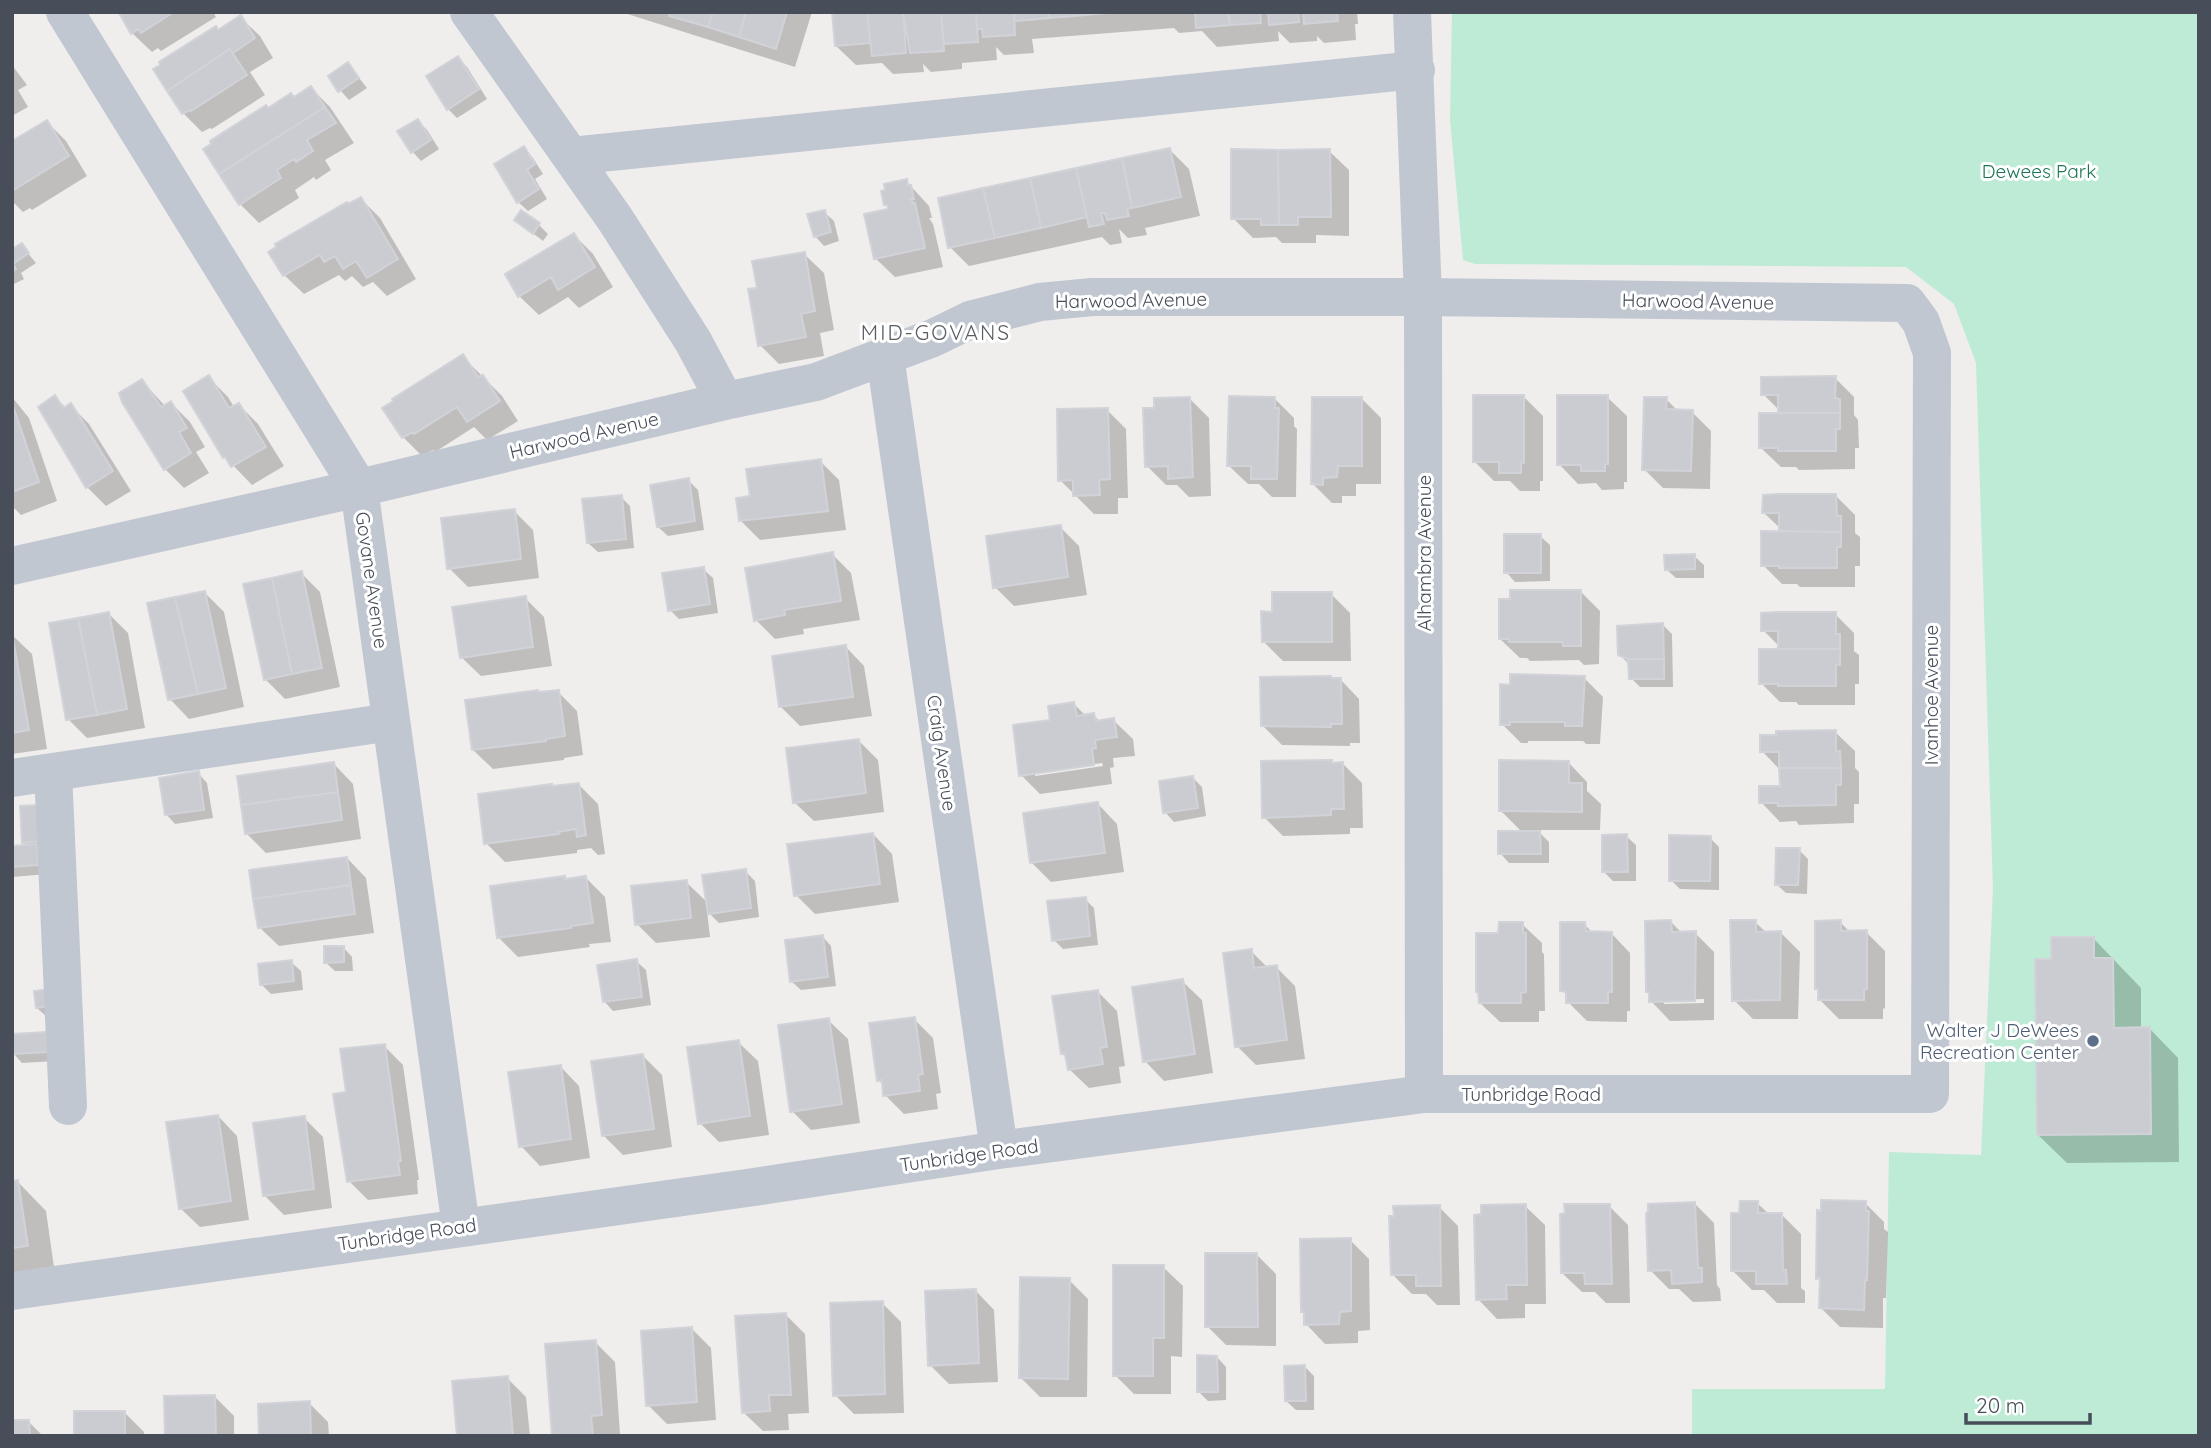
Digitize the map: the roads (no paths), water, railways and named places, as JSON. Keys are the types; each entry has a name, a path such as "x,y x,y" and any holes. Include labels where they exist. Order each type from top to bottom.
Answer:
{"street":[{"name":"Govane Avenue","path":"65,12 359,488 461,1227"},
{"path":"469,12 615,219 693,341 725,401"},
{"name":"Alhambra Avenue","path":"1412,12 1423,297 1424,1094"},
{"path":"571,156 1416,70"},
{"name":"Harwood Avenue","path":"12,566 816,382 933,338 970,320 1040,302 1093,298 1423,297 1907,303"},
{"name":"Ivanhoe Avenue","path":"1907,303 1921,322 1931,353 1930,1094"},
{"name":"Craig Avenue","path":"885,356 999,1150"},
{"path":"12,778 391,722"},
{"path":"53,772 68,1106"},
{"name":"Tunbridge Road","path":"12,1291 999,1150 1424,1094 1930,1094"}],"place":[{"name":"Walter J DeWees Recreation Center","path":"2093,1041"}],"district":[{"name":"MID-GOVANS","path":"936,333"}],"park label":[{"name":"Dewees Park","path":"2039,171"}]}
